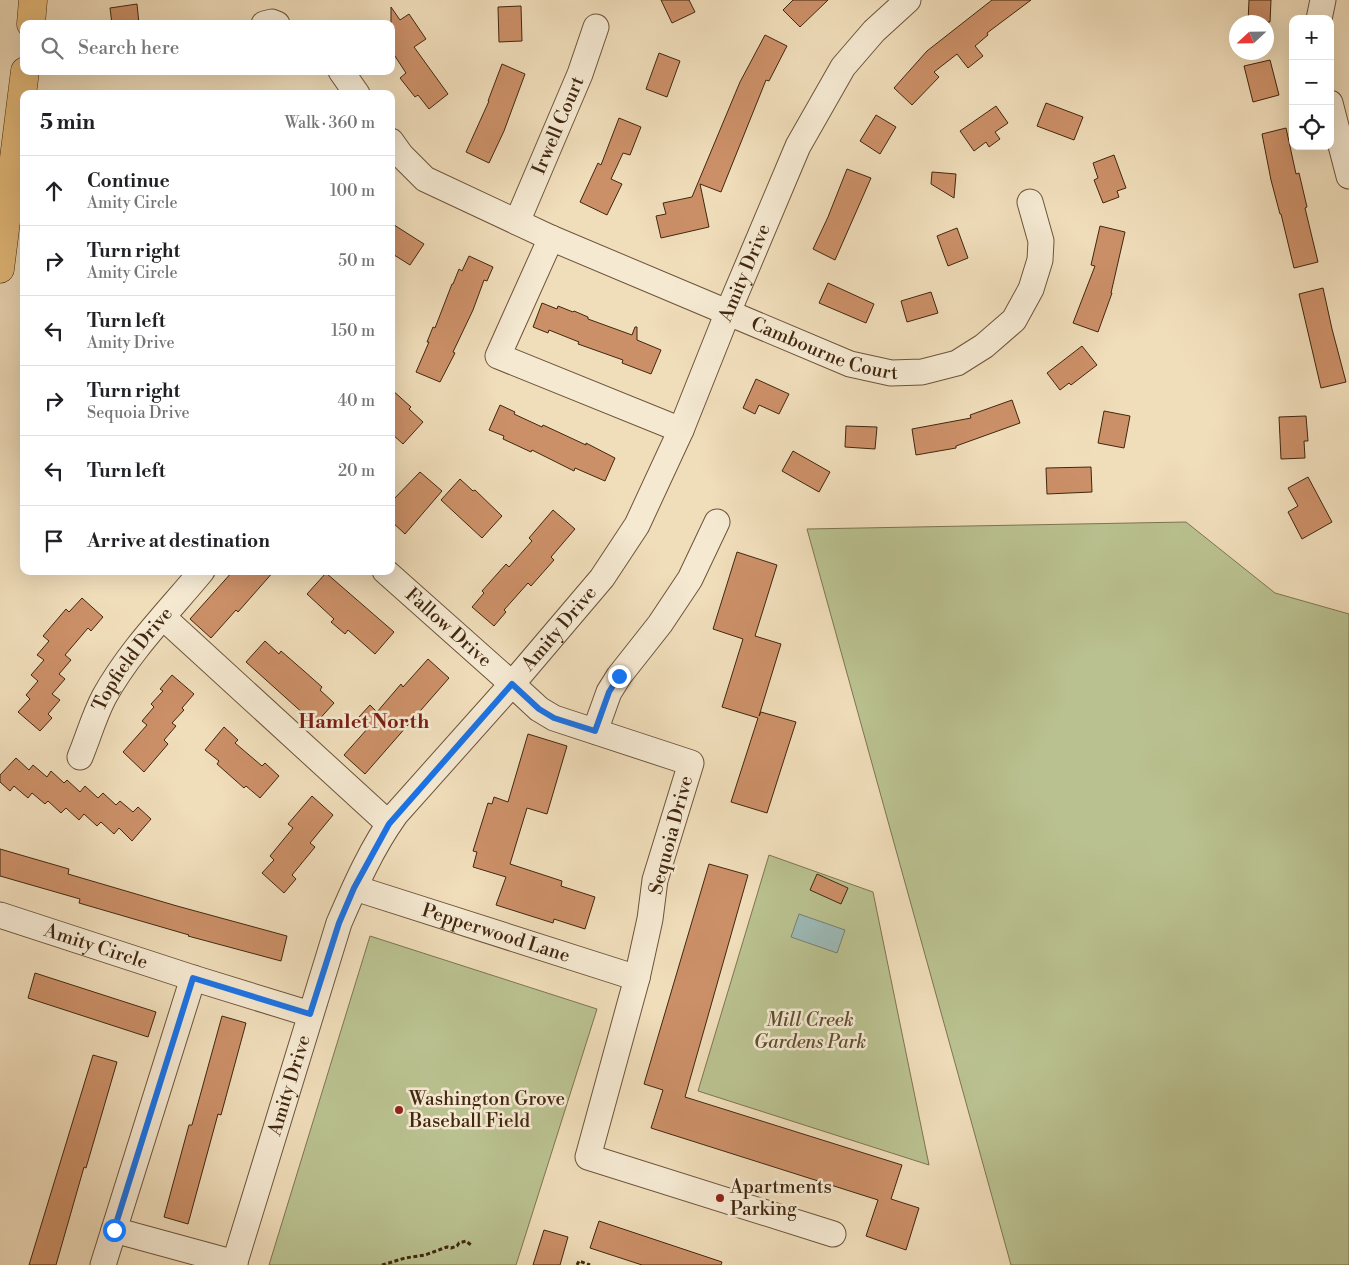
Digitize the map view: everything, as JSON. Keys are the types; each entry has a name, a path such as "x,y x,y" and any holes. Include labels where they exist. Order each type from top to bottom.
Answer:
{"main road":[{"path":"31,20 32,0"},
{"path":"23,90 24,75"},
{"path":"0,269 20,111"}],"street":[{"name":"Amity Drive","path":"235,1264 310,1014 339,923 354,888 389,824 602,578 638,526 681,430 798,146 843,67 874,31 908,0"},
{"path":"1320,15 1323,0"},
{"name":"Irwell Court","path":"518,222 580,74 596,27"},
{"path":"344,75 354,90"},
{"path":"1331,105 1349,176"},
{"name":"Cambourne Court","path":"395,146 425,179 551,238 850,364 891,373 922,372 957,363 984,346 1014,320 1031,289 1040,260 1041,241 1030,202"},
{"path":"551,238 498,356 681,430"},
{"path":"595,731 609,692 630,661 660,624 690,579 717,522"},
{"name":"Topfield Drive","path":"80,757 104,698 140,643 164,618 199,575"},
{"name":"Fallow Drive","path":"389,575 512,684"},
{"path":"164,618 389,824"},
{"name":"Sequoia Drive","path":"512,684 539,709 554,718 691,763 655,880 650,919 637,978 588,1157 833,1234"},
{"name":"Pepperwood Lane","path":"354,888 637,978"},
{"name":"Amity Circle","path":"0,914 193,978 310,1014"},
{"path":"103,1265 193,978"},
{"path":"114,1230 235,1264"}],"path":[{"path":"382,1265 405,1258 425,1255 447,1247 451,1248 466,1241 471,1244"},
{"path":"577,1265 579,1261 590,1265"}],"green space":[{"path":"1186,522 1275,593 1349,614 1349,1265 1011,1265 807,529"},
{"name":"Mill Creek Gardens Park","path":"769,855 873,892 929,1165 698,1091"},
{"path":"370,936 597,1009 516,1265 269,1265"}],"water":[{"path":"799,914 845,930 837,953 791,937"}],"building":[{"path":"661,0 689,0 695,12 672,23"},
{"path":"793,0 828,0 800,27 783,10"},
{"path":"992,0 1031,0 987,33 988,35 975,46 983,56 968,68 957,54 934,72 939,77 912,105 894,88 927,51"},
{"path":"1249,0 1271,0 1270,15 1248,15"},
{"path":"137,4 139,20 112,20 110,8"},
{"path":"521,6 522,41 499,42 498,7"},
{"path":"391,7 400,20 409,14 426,39 414,47 448,94 429,109 418,95 415,97 400,78 406,73 395,56 395,20 391,20"},
{"path":"765,35 787,46 769,81 766,80 721,192 700,184 709,227 661,238 656,216 666,214 663,203 692,197 740,82"},
{"path":"659,53 680,61 667,97 646,89"},
{"path":"1270,60 1279,95 1253,102 1244,66"},
{"path":"502,64 525,74 504,131 489,163 466,152 489,101"},
{"path":"1046,103 1083,117 1074,140 1037,126"},
{"path":"996,106 1008,123 995,132 1000,139 989,147 986,142 974,151 960,131"},
{"path":"876,115 896,127 880,154 860,141"},
{"path":"619,118 641,127 630,155 623,153 611,179 622,184 607,215 580,202 598,163 601,165"},
{"path":"1286,128 1289,150 1291,150 1296,174 1299,173 1318,262 1294,268 1271,180 1262,134"},
{"path":"1114,155 1126,188 1117,191 1119,197 1103,203 1094,180 1098,178 1093,163"},
{"path":"847,169 871,178 835,260 813,249"},
{"path":"932,172 956,174 954,198 931,184"},
{"path":"395,226 424,244 410,265 395,256"},
{"path":"1100,226 1125,232 1112,293 1098,332 1073,323 1095,266 1091,265"},
{"path":"957,228 968,258 948,266 937,236"},
{"path":"469,256 493,267 487,281 484,280 473,310 453,352 455,353 440,382 416,372 452,284 459,269 462,271"},
{"path":"828,283 874,304 866,323 819,303"},
{"path":"1323,288 1346,382 1321,388 1299,294"},
{"path":"931,292 938,313 907,322 901,301"},
{"path":"542,303 557,309 558,306 574,311 588,317 588,319 632,335 635,327 637,327 637,340 661,350 651,374 622,363 623,360 578,344 579,342 549,330 548,333 533,327"},
{"path":"1082,346 1097,365 1071,385 1069,383 1060,390 1047,373"},
{"path":"756,379 789,394 779,414 759,405 755,414 743,408"},
{"path":"395,393 411,407 409,409 423,422 403,444 395,437"},
{"path":"1012,400 1020,423 956,446 956,448 916,455 912,429 971,418 970,415"},
{"path":"500,405 542,427 543,425 586,445 586,443 615,458 605,481 575,468 574,471 532,450 531,452 503,439 504,436 489,430"},
{"path":"1104,411 1130,416 1124,448 1098,443"},
{"path":"1306,416 1308,441 1304,441 1305,458 1281,459 1279,417"},
{"path":"846,426 877,427 875,449 845,447"},
{"path":"793,451 830,472 819,492 782,471"},
{"path":"1091,467 1092,492 1047,494 1046,468"},
{"path":"420,472 442,491 405,534 395,525 395,498"},
{"path":"1308,477 1332,522 1302,539 1288,512 1298,506 1288,488"},
{"path":"460,479 473,491 475,490 502,516 482,538 441,500"},
{"path":"553,510 575,529 551,557 554,560 531,586 528,583 504,610 506,612 494,626 472,607 484,593 482,591 506,564 509,567 532,541 529,538"},
{"path":"737,552 777,565 755,636 781,644 759,716 761,712 796,722 767,813 731,802 758,718 722,707 743,639 713,629"},
{"path":"229,575 270,575 238,612 236,610 211,638 190,619"},
{"path":"324,575 328,575 394,632 375,654 348,630 345,634 331,622 334,619 307,594"},
{"path":"82,598 103,617 91,631 88,628 65,655 71,660 59,674 65,679 52,694 60,700 48,714 52,718 40,731 18,712 30,699 26,695 38,681 31,675 44,660 37,655 49,641 43,636 66,609 69,612"},
{"path":"265,641 279,654 281,651 322,687 320,690 334,703 315,724 246,662"},
{"path":"428,659 449,678 365,774 344,755 368,728 358,718 370,705 377,712 401,684 403,687"},
{"path":"172,675 194,694 182,708 184,710 172,723 176,726 164,740 168,744 144,772 123,752 147,725 142,721 154,707 151,704 163,691 160,689"},
{"path":"224,727 238,740 235,743 262,766 265,763 279,776 260,798 246,786 244,788 217,764 219,761 205,750"},
{"path":"528,734 567,746 547,814 527,808 510,864 562,881 561,886 595,897 585,929 554,919 553,923 496,905 506,877 473,867 477,852 473,851 488,803 492,804 494,797 508,802"},
{"path":"16,758 29,770 33,765 47,777 51,771 64,783 67,780 80,792 85,786 98,798 103,793 116,805 120,801 133,812 138,807 151,819 132,841 119,828 114,834 101,822 97,826 84,814 79,820 66,808 61,813 48,801 45,804 32,793 28,798 14,786 10,791 0,782 0,775"},
{"path":"312,796 333,815 310,843 315,847 292,875 296,879 284,893 262,873 274,860 270,856 293,828 288,824"},
{"path":"0,849 69,869 68,874 287,936 281,961 188,936 79,903 80,899 0,876"},
{"path":"709,864 748,875 685,1097 902,1165 891,1199 919,1208 906,1250 866,1236 878,1200 651,1128 663,1090 644,1084"},
{"path":"817,874 848,888 841,904 810,890"},
{"path":"35,973 156,1012 148,1037 28,998"},
{"path":"222,1016 246,1023 221,1115 218,1114 188,1224 164,1217"},
{"path":"93,1055 117,1062 86,1168 84,1167 56,1265 29,1265"},
{"path":"599,1221 722,1262 721,1265 642,1265 590,1248"},
{"path":"544,1230 568,1237 560,1265 533,1265"}],"place":[{"name":"Washington Grove Baseball Field","path":"399,1110"},
{"name":"Apartments Parking","path":"720,1198"}],"district":[{"name":"Hamlet North","path":"364,722"}],"route":[{"path":"114,1230 193,978 310,1014 339,923 354,888 389,824 512,684 539,709 554,718 595,731 609,692 619,676"}]}
